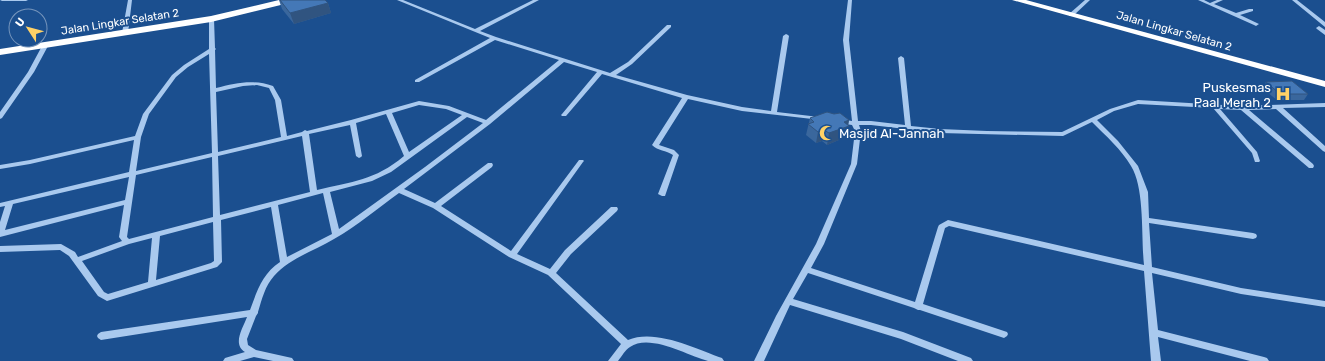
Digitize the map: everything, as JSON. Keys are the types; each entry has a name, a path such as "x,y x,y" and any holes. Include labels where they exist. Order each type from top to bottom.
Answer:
{"highway":[{"name":"Jalan Lingkar Selatan 2","path":"48,46 211,19 290,0"},
{"name":"Jalan Lingkar Selatan 2","path":"1016,0 1325,84"},
{"name":"Jalan Lingkar Selatan 2","path":"0,52 30,48"}],"street":[{"path":"2,0 26,0"},
{"path":"125,33 130,0"},
{"path":"399,0 494,38 602,71 610,75 686,97 742,109 825,119"},
{"path":"477,30 537,0"},
{"path":"759,361 788,301 820,244 854,164 858,131 855,123 846,40 850,0"},
{"path":"1071,15 1088,0"},
{"path":"1200,0 1256,24"},
{"path":"1211,4 1221,0"},
{"path":"1294,0 1322,26 1325,33"},
{"path":"1236,15 1251,10"},
{"path":"0,249 61,248 72,254 101,294 107,298 218,262 215,90 211,19"},
{"path":"610,75 630,63 669,26"},
{"path":"774,113 786,36"},
{"path":"417,80 494,38"},
{"path":"0,117 31,72 44,48"},
{"path":"127,242 123,237 132,174 138,137 146,114 170,81 186,66 213,49"},
{"path":"901,58 908,127"},
{"path":"289,361 254,353 244,347 243,339 264,283 269,275 284,262 336,235 399,190 488,123 563,60"},
{"path":"564,115 602,71"},
{"path":"215,90 247,83 260,83 271,87 278,100 284,137"},
{"path":"662,194 676,155 672,151 655,145 686,97"},
{"path":"833,120 987,133 1063,134 1112,110 1138,102 1243,108 1325,105"},
{"path":"0,205 305,132 353,122 389,113 419,103 447,107 488,123"},
{"path":"1216,107 1255,153 1257,161"},
{"path":"1278,107 1325,150"},
{"path":"1243,108 1311,166"},
{"path":"389,113 408,156"},
{"path":"77,260 127,242 314,193 365,182 394,169 408,156 468,114"},
{"path":"1093,120 1116,142 1135,166 1144,192 1148,270 1156,361"},
{"path":"353,122 359,156"},
{"path":"305,132 314,193"},
{"path":"0,166 30,162 138,137"},
{"path":"512,255 581,161"},
{"path":"436,206 490,165"},
{"path":"326,190 336,235"},
{"path":"399,190 436,206 512,255 551,272 627,344"},
{"path":"0,234 128,202"},
{"path":"0,234 10,203"},
{"path":"274,204 284,262"},
{"path":"551,272 568,252 614,209"},
{"path":"1145,220 1253,236"},
{"path":"918,307 942,227 948,223 1241,291 1325,304"},
{"path":"152,284 156,235"},
{"path":"806,269 1004,334"},
{"path":"788,301 903,336 968,361"},
{"path":"101,336 254,313"},
{"path":"1153,332 1264,361"},
{"path":"613,361 627,344 645,339 678,346 719,361"},
{"path":"228,361 254,353"}],"building":[{"path":"280,0 325,0 328,3 290,13"},
{"path":"1292,81 1308,94 1280,94 1266,82"},
{"path":"827,112 834,114 840,113 849,120 844,122 849,126 829,133 824,130 818,132 808,124 814,122 810,118"}],"place":[{"name":"Puskesmas Paal Merah 2","path":"1283,94"},
{"name":"Masjid Al-Jannah","path":"827,133"}]}
